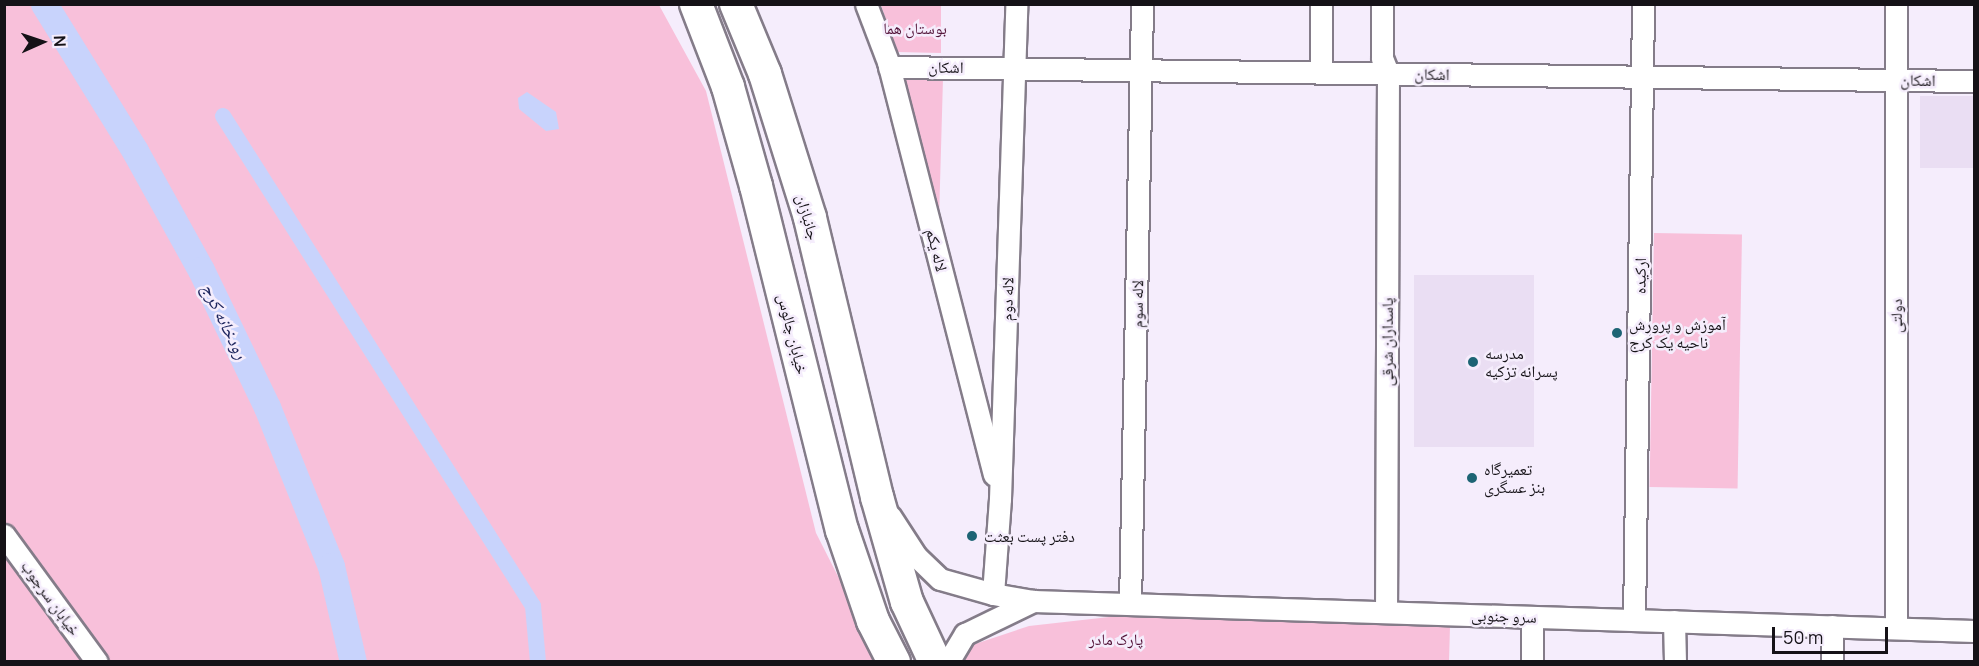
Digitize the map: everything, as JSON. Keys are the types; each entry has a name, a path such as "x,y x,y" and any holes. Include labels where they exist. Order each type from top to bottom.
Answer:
{"highway":[{"name":"خیابان چالوس","path":"696,4 728,87 768,232 842,530 873,621 894,662"},
{"name":"جانبازان","path":"736,4 765,74 810,218 877,496"},
{"path":"768,232 810,218"},
{"path":"877,496 907,602 935,662"}],"street":[{"name":"لاله یکم","path":"866,4 889,67 1000,499"},
{"name":"لاله دوم","path":"993,594 1000,499 1016,4"},
{"name":"لاله سوم","path":"1130,604 1142,4"},
{"path":"1321,72 1322,4"},
{"name":"پاسداران شرقی","path":"1382,4 1382,58 1388,73 1386,612"},
{"name":"پاسداران شرقی","path":"1388,73 1394,61 1395,4"},
{"name":"ارکیده","path":"1634,620 1643,4"},
{"name":"دولتی","path":"1896,4 1896,628"},
{"name":"اشکان","path":"889,67 1974,81"},
{"name":"سرو جنوبی","path":"877,496 916,556 940,579 993,594 1033,601 1974,630"},
{"name":"خیابان سرجوب","path":"4,535 97,662"},
{"path":"948,662 965,634 1033,601"},
{"path":"1532,616 1532,662"},
{"path":"1674,621 1675,662"},
{"path":"1832,626 1832,662"}],"shaded area":[{"path":"1920,96 1974,96 1974,168 1920,168"},
{"name":"مدرسه پسرانه تزکیه","path":"1414,275 1534,275 1534,447 1414,447"}],"green space":[{"path":"4,5 659,5 706,91 816,533 881,661 5,661"},
{"name":"بوستان هما","path":"881,5 941,5 941,53 897,52"},
{"path":"896,78 943,78 938,255"},
{"path":"1654,233 1742,235 1738,488 1650,487"},
{"name":"پارک مادر","path":"1127,615 1450,626 1449,661 963,660 969,646 1029,626"}],"water":[{"path":"527,92 556,112 559,129 546,131 519,109 518,98"}],"waterway":[{"name":"رودخانه کرج","path":"44,4 135,151 201,270 267,407 331,566 353,662"},
{"path":"223,116 533,606 538,662"}],"place":[{"name":"آموزش و پرورش ناحیه یک کرج","path":"1617,333"},
{"name":"مدرسه پسرانه تزکیه","path":"1473,362"},
{"name":"تعمیرگاه بنز عسگری","path":"1472,478"},
{"name":"دفتر پست بعثت","path":"972,536"}]}
